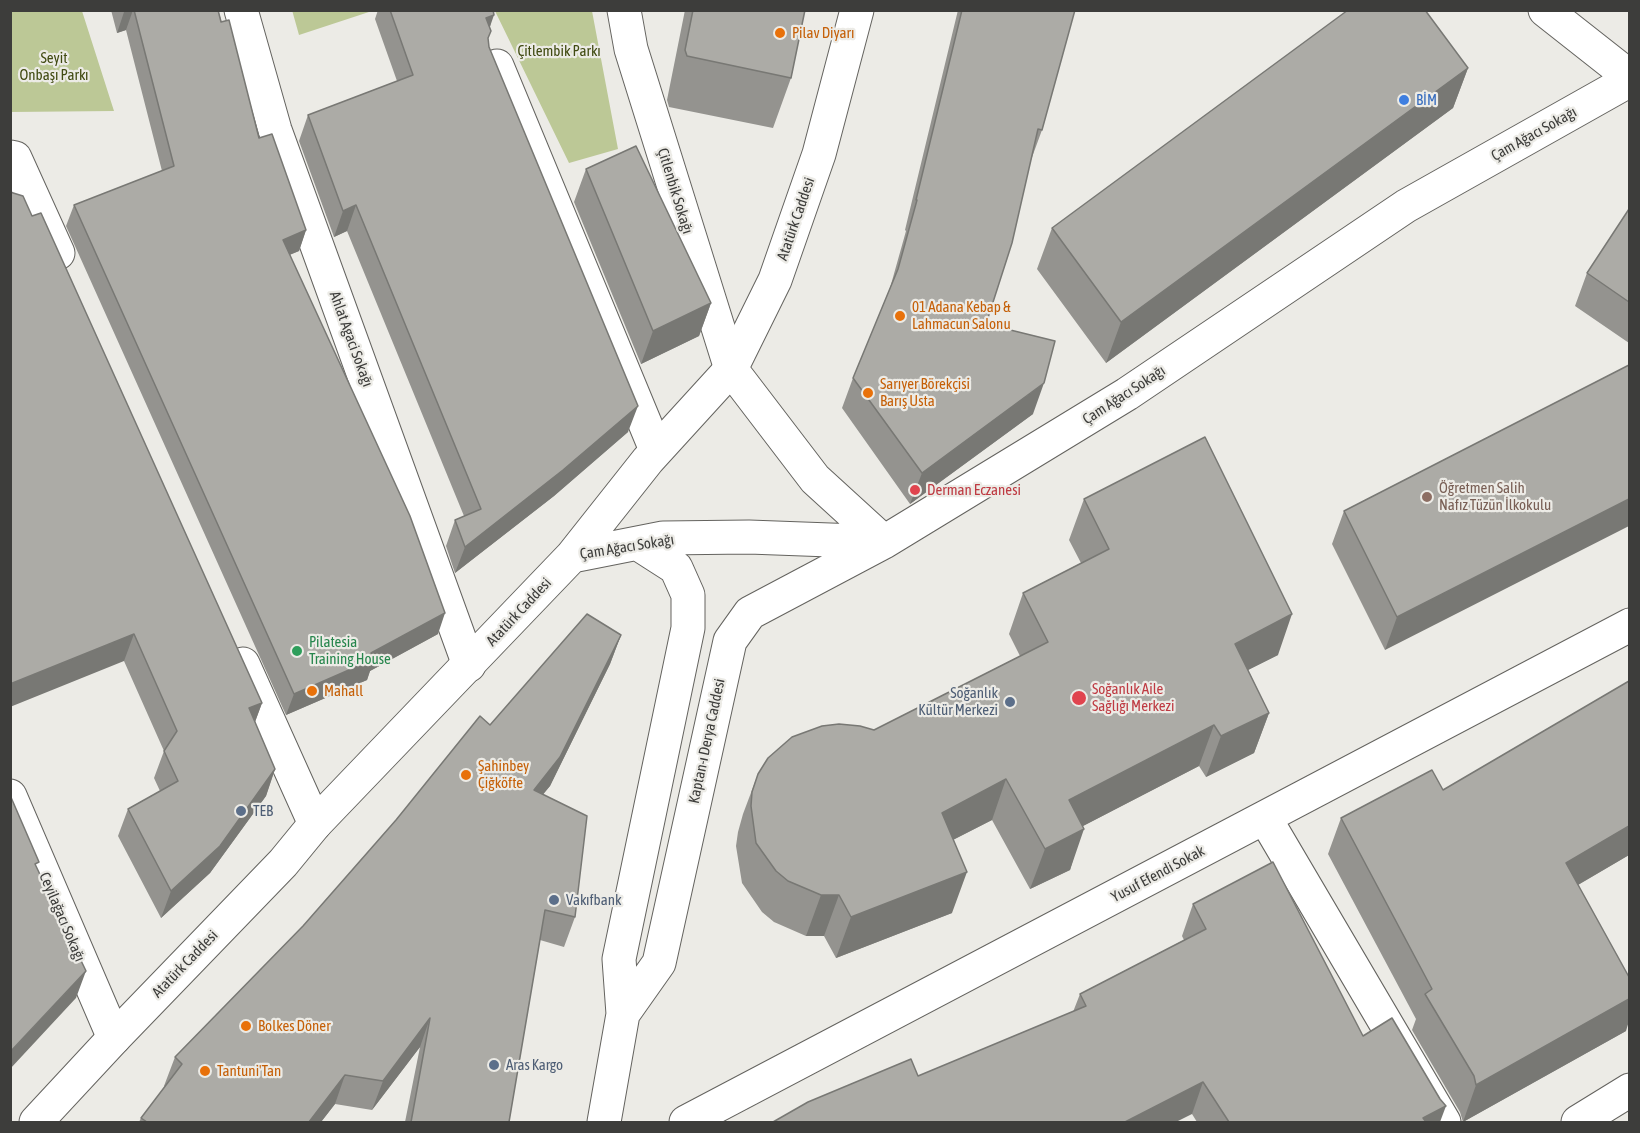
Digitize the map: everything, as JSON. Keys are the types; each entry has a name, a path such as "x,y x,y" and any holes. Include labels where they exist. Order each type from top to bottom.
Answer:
{"street":[{"name":"Ahlat Agaci Sokağı","path":"241,10 275,130 469,665"},
{"name":"Çitlenbik Sokağı","path":"624,10 631,49 731,369"},
{"name":"Atatürk Caddesi","path":"36,1122 283,863 315,824 572,556 656,450 731,369 775,280 819,154 857,10"},
{"path":"1545,10 1629,78"},
{"path":"497,66 656,450"},
{"name":"Çam Ağacı Sokağı","path":"572,556 663,538 738,537 884,542 1127,394 1406,206 1629,78"},
{"path":"10,157 15,158 69,278"},
{"path":"731,369 815,479 884,542"},
{"name":"Kaptan-ı Derya Caddesi","path":"623,1014 658,963 729,641 750,613 884,542"},
{"name":"Kaptan-ı Derya Caddesi","path":"604,1122 623,1014 619,959 688,628 688,595 676,568 637,543"},
{"name":"Yusuf Efendi Sokak","path":"686,1122 1629,625"},
{"path":"232,639 315,824"},
{"name":"Ceyilağacı Sokağı","path":"10,795 114,1038"},
{"path":"1265,818 1444,1122"},
{"path":"1578,1122 1629,1090"}],"green space":[{"path":"292,10 372,10 372,11 299,35"},
{"name":"Seyit Onbaşı Parkı","path":"10,11 82,11 114,111 11,112"},
{"name":"Çitlembik Parkı","path":"495,11 592,11 618,149 569,163"}],"building":[{"path":"134,10 218,10 221,22 229,20 259,138 272,134 306,230 283,240 410,516 445,613 371,653 374,659 294,694 74,205 174,166"},
{"path":"390,10 493,10 494,15 486,18 491,31 488,38 489,47 638,406 563,470 465,547 455,520 481,509 356,205 343,211 308,115 413,75"},
{"path":"693,10 805,10 791,78 687,56 685,50"},
{"path":"962,10 1075,10 1042,130 1038,129 1012,243 986,324 1055,341 1044,383 922,473 853,378 898,269 917,200"},
{"path":"1348,10 1425,10 1468,68 1121,322 1052,228"},
{"path":"636,146 711,303 653,331 586,169"},
{"path":"10,192 23,196 32,216 41,213 262,703 249,708 275,769 220,846 171,891 128,809 178,781 164,751 177,731 134,634 10,684"},
{"path":"1629,209 1629,302 1587,273"},
{"path":"1629,365 1629,499 1397,617 1344,511"},
{"path":"1205,437 1292,614 1235,644 1269,713 1221,736 1214,725 1069,800 1084,829 1045,849 1006,779 942,813 967,872 851,917 839,895 821,895 788,881 776,871 756,843 751,806 752,792 758,774 768,758 792,737 822,726 839,724 874,730 1048,642 1023,593 1109,549 1084,499"},
{"path":"587,614 621,635 560,757 534,790 587,816 575,917 545,910 509,1122 411,1122 430,1018 383,1081 345,1075 309,1122 147,1122 141,1118 182,1064 175,1057 303,926 396,820 480,716 490,725"},
{"path":"1629,681 1629,826 1566,863 1629,977 1629,999 1476,1085 1474,1076 1425,994 1432,989 1341,818 1432,770 1443,790"},
{"path":"10,795 39,862 35,864 86,971 10,1052"},
{"path":"1273,862 1363,1036 1392,1018 1446,1106 1423,1118 1426,1122 1229,1122 1203,1082 1125,1122 773,1122 808,1102 911,1059 918,1076 1086,1006 1080,994 1206,929 1193,904"}],"place":[{"name":"Pilav Diyarı","path":"780,33"},
{"name":"BİM","path":"1404,100"},
{"name":"01 Adana Kebap & Lahmacun Salonu","path":"900,316"},
{"name":"Sarıyer Börekçisi Barış Usta","path":"868,393"},
{"name":"Derman Eczanesi","path":"915,490"},
{"name":"Öğretmen Salih Nafız Tüzün İlkokulu","path":"1427,497"},
{"name":"Pilatesia Training House","path":"297,651"},
{"name":"Mahall","path":"312,691"},
{"name":"Soğanlık Aile Sağlığı Merkezi","path":"1079,698"},
{"name":"Soğanlık Kültür Merkezi","path":"1010,702"},
{"name":"Şahinbey Çiğköfte","path":"466,775"},
{"name":"TEB","path":"241,811"},
{"name":"Vakıfbank","path":"554,900"},
{"name":"Bolkes Döner","path":"246,1026"},
{"name":"Aras Kargo","path":"494,1065"},
{"name":"Tantuni'Tan","path":"205,1071"}]}
